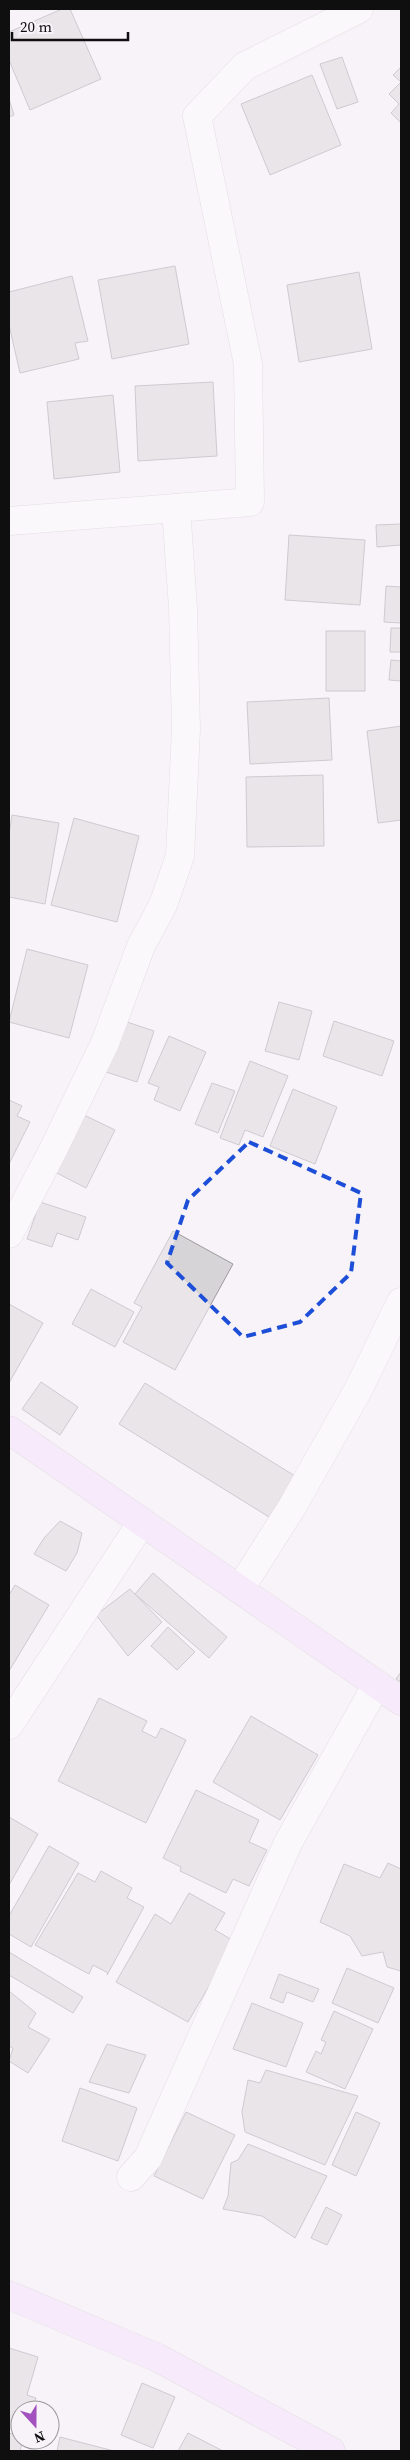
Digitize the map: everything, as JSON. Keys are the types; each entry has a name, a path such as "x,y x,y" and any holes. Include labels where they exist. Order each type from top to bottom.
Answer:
{"main road":[{"path":"9,1430 401,1701"},
{"path":"9,2295 158,2358 331,2451"}],"street":[{"path":"9,521 250,502 248,364 197,116 245,66 359,9"},
{"path":"9,1234 52,1152 105,1043 141,946 163,905 180,856 186,729 183,608 176,508"},
{"path":"240,1589 292,1507 358,1390 401,1302"},
{"path":"9,1725 142,1522"},
{"path":"130,2177 148,2158 288,1843 378,1684"}],"highlighted area":[{"path":"249,1142 361,1193 351,1273 300,1322 243,1337 167,1263 188,1200"}],"building":[{"path":"62,9 70,9 101,79 30,110 9,60 9,32"},
{"path":"342,57 358,102 337,109 320,64"},
{"path":"401,67 401,82 393,75"},
{"path":"312,75 341,145 270,175 241,104"},
{"path":"401,82 401,123 391,113 399,104 389,94"},
{"path":"9,99 14,115 9,117"},
{"path":"175,266 189,344 112,359 98,280"},
{"path":"359,272 372,349 299,362 287,285"},
{"path":"72,276 88,341 75,343 79,359 20,373 9,325 9,292"},
{"path":"213,382 217,456 138,461 135,386"},
{"path":"113,395 120,472 54,479 47,402"},
{"path":"401,524 401,545 377,547 376,525"},
{"path":"289,535 365,540 360,605 285,600"},
{"path":"386,586 401,587 401,623 384,622"},
{"path":"391,628 401,628 401,652 390,652"},
{"path":"326,631 365,631 365,691 326,691"},
{"path":"391,660 401,661 401,681 389,680"},
{"path":"329,698 332,760 250,764 247,702"},
{"path":"401,726 401,820 378,823 367,731"},
{"path":"323,775 324,846 247,847 246,777"},
{"path":"12,815 59,823 45,904 9,897 9,835"},
{"path":"74,818 139,836 117,922 51,905"},
{"path":"27,949 88,965 69,1038 9,1022"},
{"path":"279,1002 312,1011 299,1060 265,1051"},
{"path":"121,1020 154,1031 137,1082 103,1071"},
{"path":"334,1021 394,1041 382,1076 323,1056"},
{"path":"169,1036 206,1052 180,1111 154,1100 159,1087 148,1083"},
{"path":"250,1061 288,1076 263,1137 245,1130 239,1145 220,1138"},
{"path":"212,1083 235,1091 218,1133 195,1124"},
{"path":"293,1089 337,1107 315,1164 270,1146"},
{"path":"9,1100 22,1106 17,1116 30,1122 9,1164"},
{"path":"84,1115 115,1130 86,1188 55,1172"},
{"path":"40,1202 86,1217 78,1240 57,1233 52,1247 27,1239"},
{"path":"173,1231 233,1264 175,1370 123,1342 142,1307 134,1303"},
{"path":"91,1289 134,1312 115,1347 72,1324"},
{"path":"9,1304 43,1323 9,1383"},
{"path":"41,1382 78,1407 60,1435 22,1409"},
{"path":"145,1383 295,1476 269,1517 119,1424"},
{"path":"60,1521 82,1533 77,1553 66,1571 34,1554 44,1538"},
{"path":"153,1573 227,1637 209,1658 135,1594"},
{"path":"15,1585 49,1605 9,1671 9,1595"},
{"path":"130,1589 162,1622 128,1656 96,1615"},
{"path":"168,1627 195,1652 177,1670 151,1646"},
{"path":"401,1672 401,1682 396,1679"},
{"path":"99,1698 147,1721 142,1731 156,1738 161,1728 186,1740 146,1823 58,1781"},
{"path":"251,1716 318,1755 280,1820 213,1782"},
{"path":"196,1790 259,1820 249,1842 267,1850 249,1886 233,1879 226,1893 180,1871 181,1867 163,1858"},
{"path":"9,1817 38,1834 9,1885"},
{"path":"49,1846 79,1863 31,1947 9,1934 9,1916"},
{"path":"388,1863 401,1869 401,1971 387,1967 383,1952 362,1956 350,1936 320,1922 344,1864 380,1878"},
{"path":"101,1871 132,1888 127,1898 144,1907 107,1975 108,1973 93,1965 89,1974 35,1945 78,1873 95,1882"},
{"path":"189,1893 225,1913 215,1930 234,1941 237,1938 188,2022 116,1982 155,1914 171,1924"},
{"path":"9,1952 83,1997 73,2013 9,1975"},
{"path":"347,1968 394,1988 378,2023 332,2003"},
{"path":"279,1974 319,1989 313,2002 287,1992 283,2003 270,1998"},
{"path":"9,1991 36,2013 28,2027 50,2039 28,2073 9,2061 13,2048 9,2046"},
{"path":"252,2003 303,2023 286,2067 233,2049"},
{"path":"334,2011 373,2029 345,2089 306,2072 316,2051 321,2054 326,2042 321,2040"},
{"path":"107,2044 146,2055 129,2093 89,2082"},
{"path":"266,2070 358,2096 325,2165 245,2132 242,2112 248,2080 260,2083"},
{"path":"80,2088 137,2108 118,2161 62,2141"},
{"path":"186,2112 235,2135 203,2199 154,2176"},
{"path":"356,2112 380,2123 356,2176 332,2165"},
{"path":"248,2144 327,2176 295,2238 262,2216 223,2209 228,2196 231,2163 238,2160"},
{"path":"326,2207 342,2215 327,2245 311,2238"},
{"path":"9,2348 38,2357 27,2395 36,2398 35,2400 10,2400 9,2428"},
{"path":"142,2383 175,2397 153,2448 121,2435"},
{"path":"9,2433 10,2450 20,2450 9,2451"},
{"path":"188,2433 223,2451 178,2451"},
{"path":"60,2437 114,2451 57,2451 60,2450"}]}
